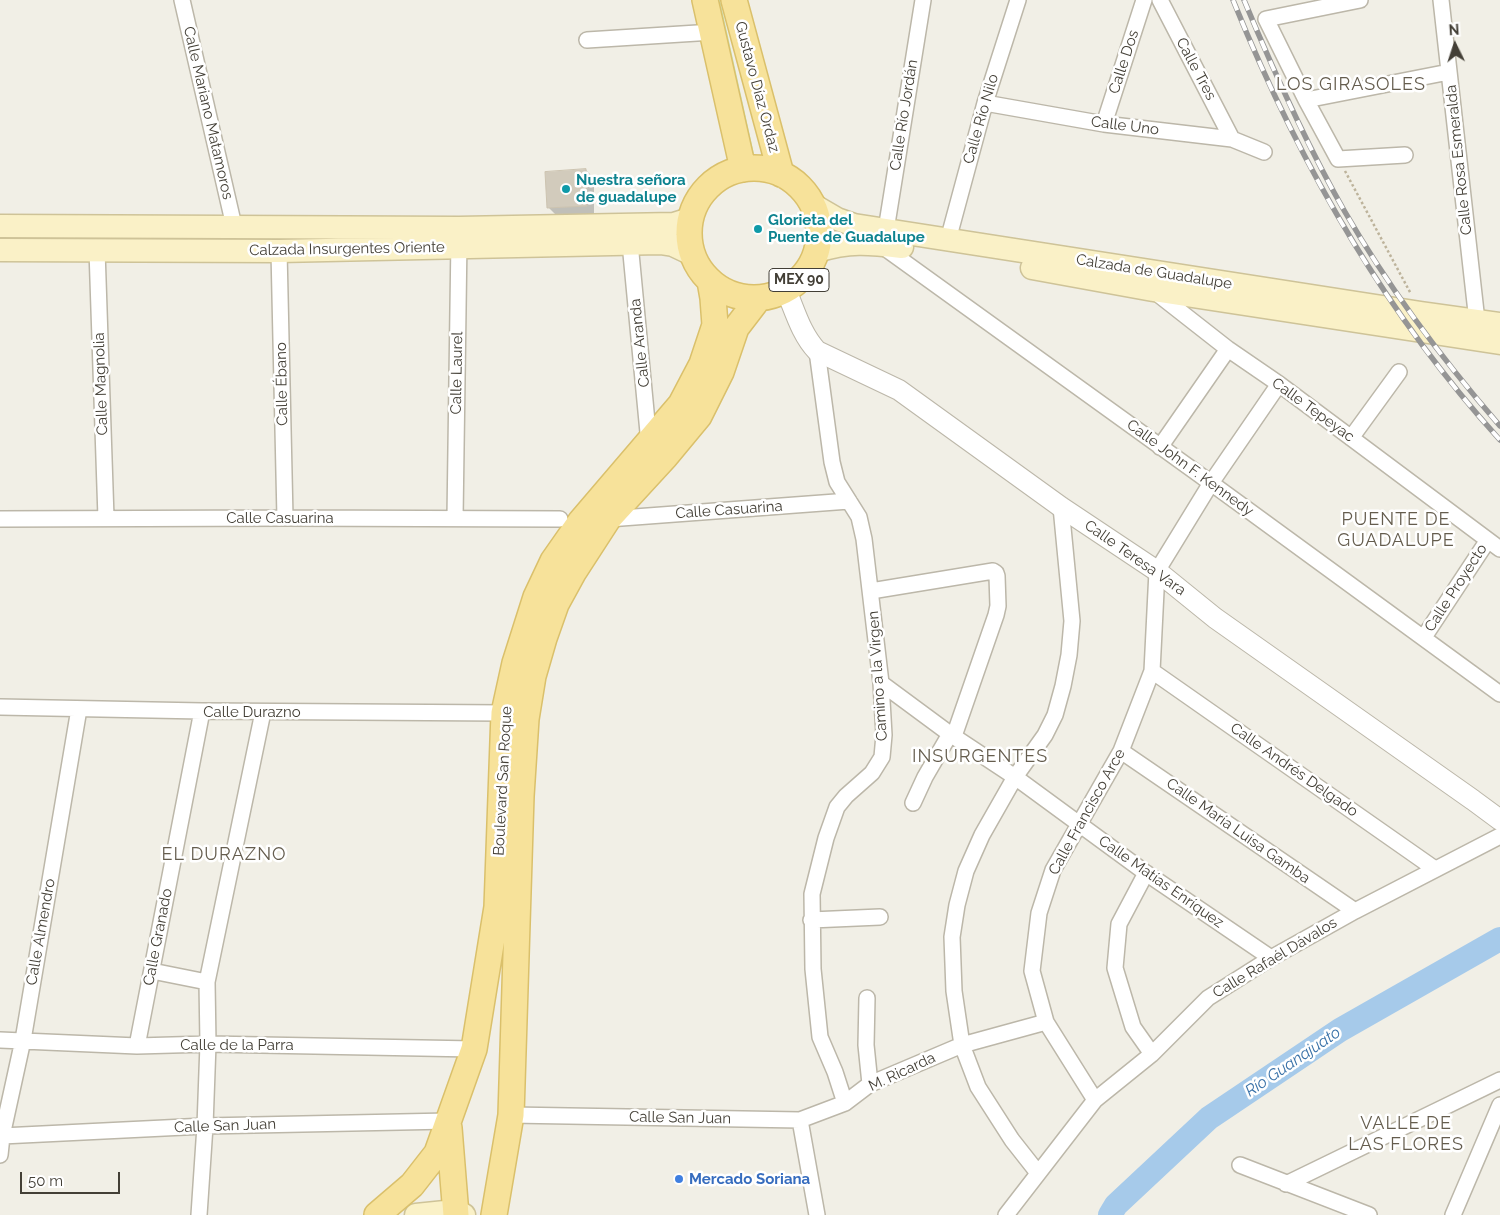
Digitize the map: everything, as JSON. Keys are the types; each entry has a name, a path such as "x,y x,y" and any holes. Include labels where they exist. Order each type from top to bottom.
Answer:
{"main road":[{"name":"Gustavo Díaz Ordaz","path":"705,0 742,169"},
{"name":"Gustavo Díaz Ordaz","path":"734,0 781,174"},
{"name":"MEX 90","path":"742,169 762,169 781,174 800,187 813,205 819,228 817,251 810,266 800,280 786,290 773,295 759,298 741,297 724,291 710,281 699,269 692,254 688,237 690,219 697,202 708,186 724,175 742,169"},
{"name":"Calzada de Guadalupe","path":"813,205 837,219 882,237 940,251 1153,290 1500,342"},
{"name":"Calzada Insurgentes Oriente","path":"0,250 279,250 674,224 690,219"},
{"name":"Calzada Insurgentes Oriente","path":"0,226 234,226 459,238 660,243 692,254"},
{"name":"Calzada de Guadalupe","path":"817,251 882,237 948,240 1500,324"},
{"name":"Boulevard San Roque","path":"458,1214 449,1121 474,1049 497,907 504,713 515,663 536,597 553,561 581,521 681,404 702,364 715,325 710,281"},
{"name":"Boulevard San Roque","path":"494,1215 511,1115 521,796 526,719 532,676 556,604 573,573 608,519 665,457 699,416 721,372 736,328 759,298"},
{"path":"376,1215 412,1185 423,1172 437,1153 449,1121"},
{"path":"416,1215 458,1214"}],"street":[{"name":"Calle Mariano Matamoros","path":"182,0 234,226"},
{"name":"Calle Río Jordán","path":"882,237 923,0"},
{"name":"Calle Río Nilo","path":"948,240 985,103 1018,0"},
{"name":"Calle Dos","path":"1104,124 1144,0"},
{"name":"Calle Tres","path":"1160,0 1232,139"},
{"path":"1360,0 1266,19 1338,159 1405,155"},
{"name":"Calle Rosa Esmeralda","path":"1441,0 1478,321"},
{"path":"587,40 713,32"},
{"path":"1306,100 1449,72"},
{"name":"Calle Uno","path":"985,103 1104,124 1232,139 1264,152"},
{"name":"Calle John F. Kennedy","path":"882,237 1160,447 1500,694"},
{"name":"Calle Laurel","path":"455,518 459,238"},
{"name":"Calle Aranda","path":"630,243 649,443"},
{"name":"Calle Magnolia","path":"97,250 106,518"},
{"name":"Calle Ébano","path":"279,250 285,518"},
{"name":"Calle Tepeyac","path":"1129,268 1153,290 1228,349 1279,384 1494,544"},
{"name":"Calle Teresa Vara","path":"786,290 803,333 817,351 899,390 1061,507 1157,571 1215,618 1500,820"},
{"path":"1160,447 1228,349"},
{"name":"Camino a la Virgen","path":"817,351 832,462 837,482 859,517 864,539 881,683 884,735 882,757 872,773 846,796 837,807 826,838 812,894 811,920 814,978 820,1037 835,1072 844,1102"},
{"path":"1351,438 1399,372"},
{"path":"1157,571 1211,483 1279,384"},
{"name":"Calle Casuarina","path":"608,519 850,501"},
{"path":"1038,1173 1012,1140 978,1087 962,1045 954,991 952,937 957,905 966,871 982,835 1015,777 1045,735 1055,715 1063,686 1069,655 1072,621 1061,507"},
{"name":"Calle Casuarina","path":"0,519 560,519"},
{"name":"Calle Proyecto","path":"1424,637 1494,544"},
{"path":"871,591 993,571 997,576 998,606 996,616 952,735 925,777 913,803"},
{"name":"Calle Francisco Arce","path":"1095,1100 1046,1022 1032,971 1040,913 1053,870 1122,751 1152,671 1157,571"},
{"name":"Calle Andrés Delgado","path":"1152,671 1435,869"},
{"name":"Calle Matías Enríquez","path":"881,683 952,735 1015,777 1146,873 1272,958"},
{"name":"Calle Durazno","path":"0,707 263,712 504,713"},
{"name":"Calle Almendro","path":"0,1156 2,1136 23,1040 79,709"},
{"name":"Calle Granado","path":"137,1046 202,711"},
{"path":"199,1215 208,1044 207,982 263,712"},
{"name":"Calle María Luisa Gamba","path":"1122,751 1355,912"},
{"name":"Calle Rafaél Dávalos","path":"1006,1215 1095,1100 1152,1054 1208,998 1272,958 1435,869 1500,836"},
{"path":"1146,873 1119,924 1115,968 1133,1027 1152,1054"},
{"path":"811,920 880,918"},
{"path":"152,971 207,982"},
{"path":"867,998 866,1045 870,1084"},
{"name":"M. Ricarda","path":"844,1102 870,1084 962,1045 1046,1022"},
{"name":"Calle de la Parra","path":"0,1040 137,1046 208,1044 474,1049"},
{"path":"1286,1184 1500,1080"},
{"name":"Calle San Juan","path":"511,1115 800,1120 844,1102"},
{"path":"1453,1215 1500,1105"},
{"path":"800,1120 817,1215"},
{"name":"Calle San Juan","path":"2,1136 205,1126 449,1121"},
{"path":"1240,1165 1369,1215"}],"path":[{"path":"1338,159 1421,313"}],"green space":[{"path":"714,0 720,0 754,154 747,154"}],"building":[{"name":"Nuestra señora de guadalupe","path":"586,169 587,206 547,208 545,172"}],"waterway":[{"name":"Río Guanajuato","path":"1110,1215 1116,1205 1209,1118 1340,1030 1500,939"}],"railway":[{"path":"1233,0 1258,60 1286,119 1315,176 1347,232 1381,287 1418,339 1458,391 1500,440"},
{"path":"1244,0 1304,134 1345,212 1417,322 1500,426"}],"place":[{"name":"Nuestra señora de guadalupe","path":"566,189"},
{"name":"Glorieta del Puente de Guadalupe","path":"758,229"},
{"name":"Mercado Soriana","path":"679,1179"}],"district":[{"name":"LOS GIRASOLES","path":"1351,85"},
{"name":"PUENTE DE GUADALUPE","path":"1396,530"},
{"name":"INSURGENTES","path":"980,757"},
{"name":"EL DURAZNO","path":"224,855"},
{"name":"VALLE DE LAS FLORES","path":"1406,1134"}]}
